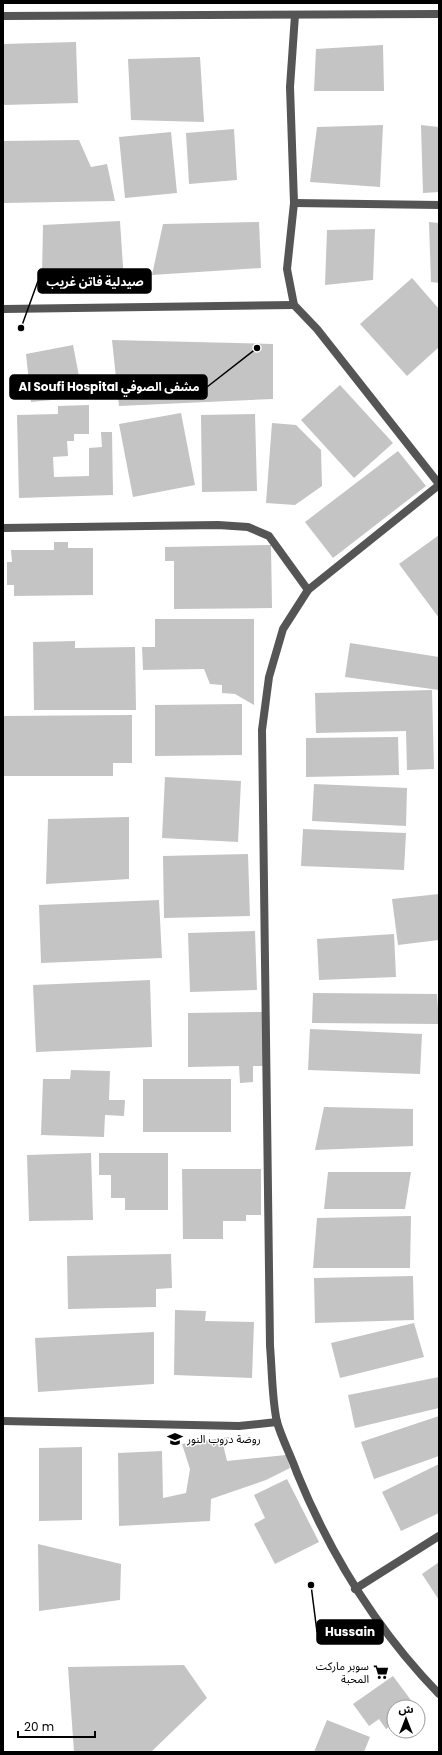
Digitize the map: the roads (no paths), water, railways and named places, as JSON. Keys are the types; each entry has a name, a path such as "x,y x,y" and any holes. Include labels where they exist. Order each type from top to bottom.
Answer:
{"street":[{"path":"3,16 439,14"},
{"path":"295,15 290,87 294,203 287,269 294,305 317,329 439,484 308,590 283,629 269,677 262,730 270,1346 277,1422 312,1509 332,1550 385,1632 439,1694"},
{"path":"294,203 439,205"},
{"path":"3,309 294,305"},
{"path":"3,528 218,525 248,527 269,536 308,590"},
{"path":"3,1421 239,1426 277,1422"},
{"path":"356,1589 439,1536"}],"place":[{"name":"صيدلية فاتن غريب","path":"21,328"},
{"name":"Al Soufi Hospital مشفى الصوفي","path":"257,348"},
{"name":"روضة دروب النور","path":"175,1439"},
{"name":"Hussain","path":"311,1585"},
{"name":"سوبر ماركت المحبة","path":"381,1672"}]}
